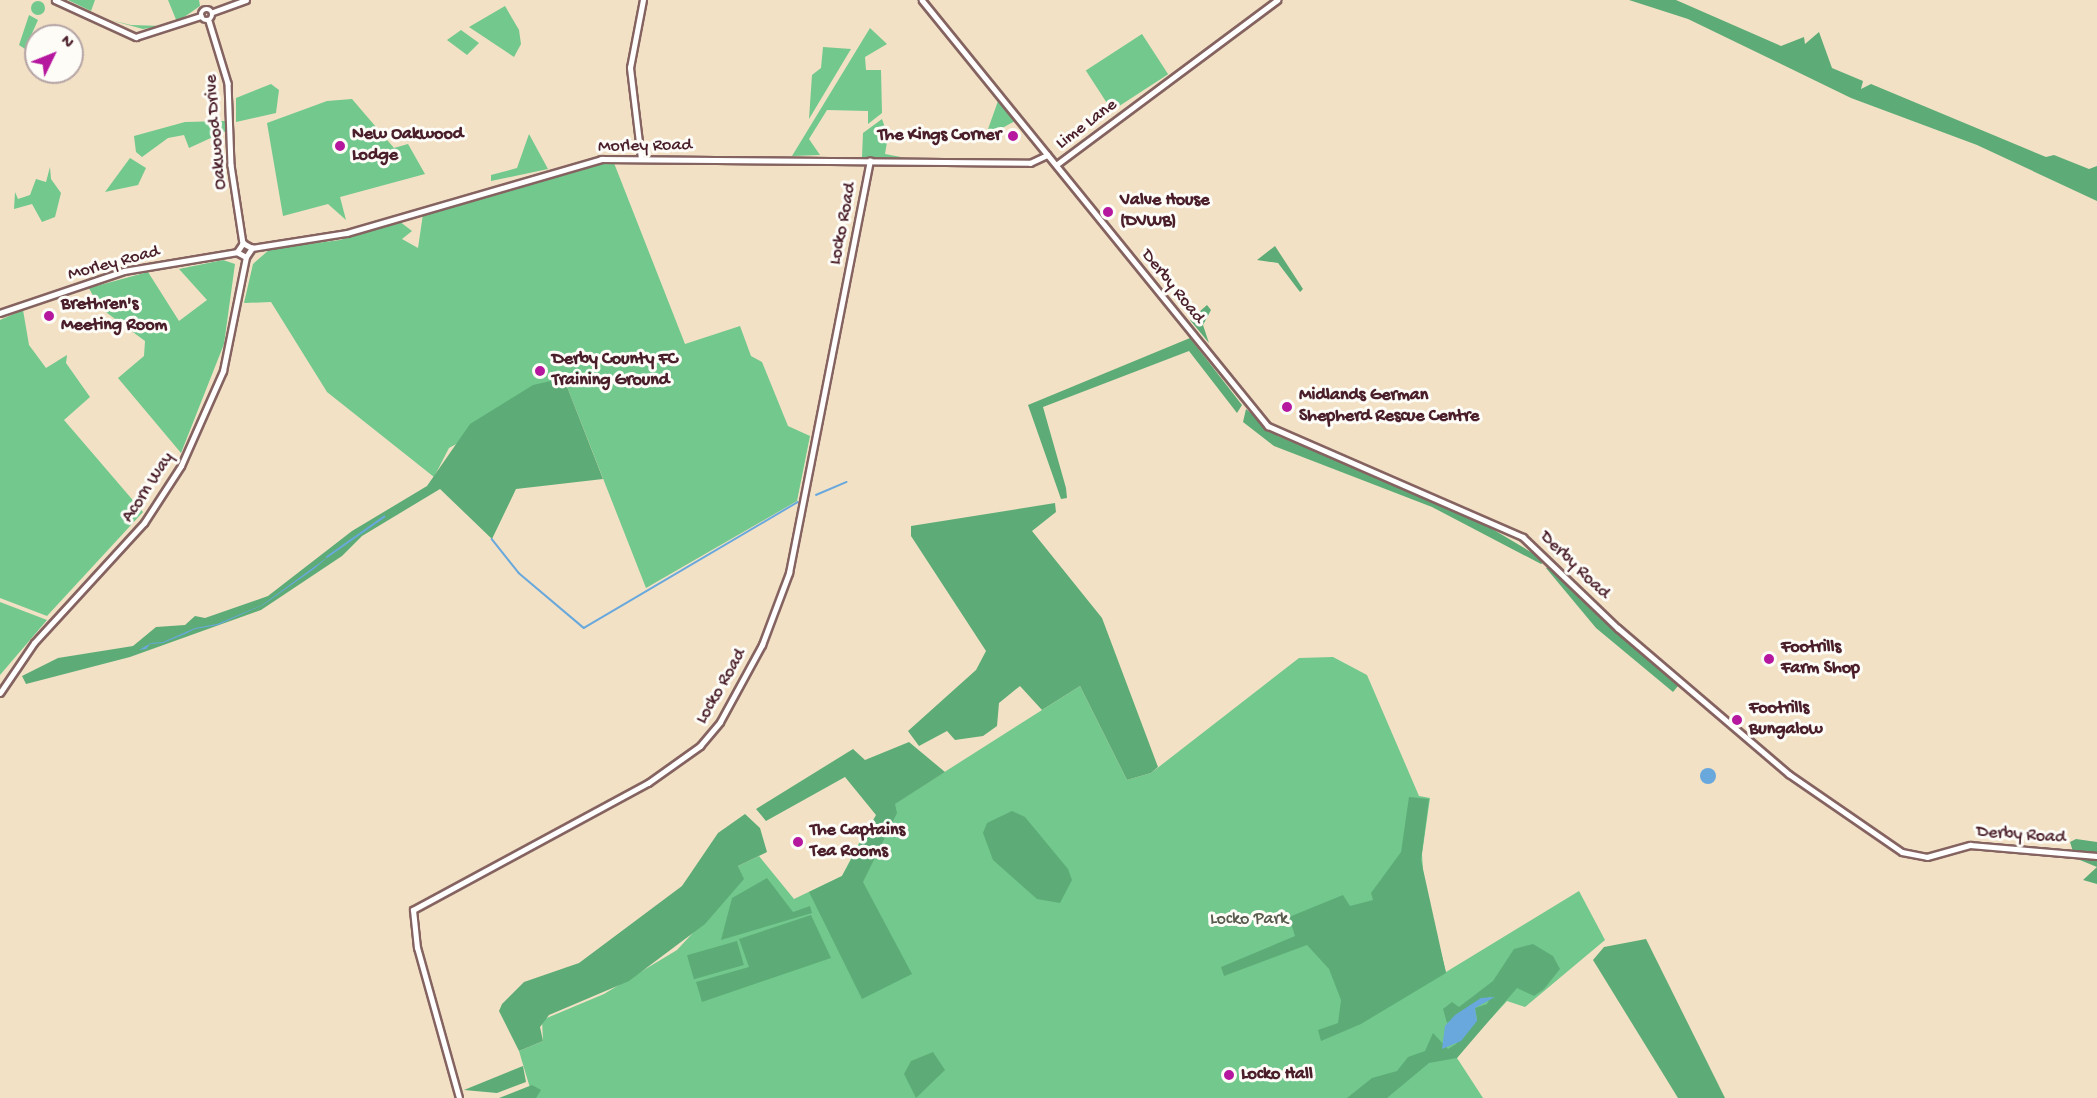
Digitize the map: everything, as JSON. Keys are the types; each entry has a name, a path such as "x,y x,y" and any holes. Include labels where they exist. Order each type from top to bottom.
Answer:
{"street":[{"path":"54,0 131,37 169,29 201,16 206,9 213,12 246,0"},
{"path":"641,159 630,68 643,0"},
{"name":"Lime Lane","path":"922,0 1056,165 1277,0"},
{"path":"201,16 209,21 213,12"},
{"name":"Oakwood Drive","path":"209,21 228,83 231,165 243,243"},
{"name":"Morley Road","path":"252,248 347,233 590,161 641,159 1030,163 1047,155"},
{"name":"Locko Road","path":"459,1098 417,948 413,910 648,783 700,746 720,723 762,645 789,573 870,161"},
{"name":"Derby Road","path":"1056,165 1269,426 1523,537 1618,628 1789,774 1893,846 1921,858 1970,846 2097,856"},
{"path":"243,243 252,248 246,257 237,252 243,243"},
{"name":"Morley Road","path":"0,313 124,271 237,252"},
{"name":"Acorn Way","path":"0,693 34,643 126,546 181,466 223,371 246,257"}],"green space":[{"path":"68,0 95,0 91,11"},
{"path":"168,0 199,0 200,6 177,22"},
{"path":"1629,0 1676,0 1781,46 1804,37 1805,44 1819,32 1832,68 1863,81 1861,89 1871,84 2046,157 2054,155 2089,169 2097,166 2097,201 1977,145 1851,98 1688,19"},
{"path":"35,1 41,1 45,8 41,15 35,15 31,11 31,5"},
{"path":"505,6 519,30 521,44 514,57 469,27"},
{"path":"29,15 38,20 36,24 26,24"},
{"path":"110,20 131,25 162,26 143,29"},
{"path":"870,28 887,44 865,57 866,70 881,70 882,113 868,124 868,111 827,110 809,139 820,155 792,156"},
{"path":"24,30 24,48 19,45"},
{"path":"461,30 479,43 467,55 447,40"},
{"path":"1142,34 1168,74 1112,111 1086,70"},
{"path":"823,47 851,49 809,119 812,75 821,68"},
{"path":"271,84 279,90 276,113 236,122 236,98"},
{"path":"352,99 394,148 408,144 425,174 340,197 346,220 328,204 283,216 267,123 327,101"},
{"path":"998,101 1015,121 993,133 987,132"},
{"path":"882,119 888,136 885,154 906,158 862,157 863,133"},
{"path":"225,121 226,131 189,148 184,135 168,138 142,157 136,152 134,136 185,122"},
{"path":"529,134 548,169 491,181 491,175 517,168"},
{"path":"130,158 146,168 138,185 105,192"},
{"name":"Derby County FC Training Ground","path":"590,163 614,163 685,344 740,326 751,356 762,362 788,426 810,436 797,501 646,588 566,384 449,448 434,477 327,392 271,302 244,303 253,264 270,249 340,240 399,221 412,231 402,239 418,248 423,214"},
{"path":"50,167 51,179 61,193 55,217 42,222 32,204 14,209 15,192 18,199 30,195 36,179 46,182"},
{"path":"1275,246 1303,289 1300,292 1278,263 1257,260"},
{"path":"223,260 235,264 224,344 181,453 118,378 144,356 145,341 99,307 89,288 148,272 179,321 207,300 179,269"},
{"path":"1207,305 1211,310 1203,325 1209,343 1190,320"},
{"path":"23,310 29,345 46,368 67,355 66,363 90,397 64,420 143,512 47,616 0,598 0,320"},
{"path":"1190,338 1242,405 1237,413 1189,351 1043,407 1066,488 1067,498 1061,499 1028,405"},
{"path":"555,380 566,384 603,479 516,489 492,539 440,489 362,536 342,556 261,610 130,657 26,684 22,676 58,658 133,646 156,627 185,625 195,616 205,618 268,596 352,531 427,486 470,424 533,385"},
{"path":"1246,409 1278,436 1472,517 1546,561 1541,564 1432,507 1274,446 1243,422"},
{"path":"1055,503 1056,512 1032,531 1102,618 1158,767 1151,773 1127,780 1080,686 1042,710 1020,686 999,703 997,726 983,736 955,740 947,731 919,746 908,731 976,670 986,651 911,536 911,526"},
{"path":"1550,565 1678,686 1673,692 1596,628 1546,568"},
{"path":"0,602 47,620 0,675"},
{"name":"Locko Park","path":"1333,657 1367,675 1419,796 1430,798 1422,854 1424,886 1446,972 1579,891 1605,940 1525,1007 1507,1001 1464,1048 1457,1058 1483,1098 533,1098 519,1051 543,1041 542,1020 604,994 677,950 743,879 738,866 759,856 794,899 842,876 859,843 894,804 1080,686 1127,780 1151,773 1299,658"},
{"path":"909,742 945,772 895,804 897,813 863,882 912,974 862,999 809,892 842,876 876,815 845,777 766,821 756,809 853,749 865,760"},
{"path":"1409,797 1429,799 1421,860 1446,973 1361,1024 1321,1041 1318,1030 1338,1023 1341,1000 1329,969 1307,945 1224,976 1221,967 1295,936 1289,917 1343,895 1350,906 1373,900 1371,893 1401,852"},
{"path":"1012,811 1025,817 1068,869 1072,880 1060,903 1037,899 993,860 983,833 987,823"},
{"path":"745,814 760,828 767,852 738,866 744,879 705,924 629,981 549,1015 540,1027 543,1041 519,1051 499,1011 502,1004 524,982 579,963 682,886 718,833"},
{"path":"2076,839 2097,842 2097,867 2075,858 2070,842"},
{"path":"2097,867 2097,884 2083,880"},
{"path":"767,878 793,912 810,906 812,913 721,940 732,898"},
{"path":"811,915 831,958 702,1002 696,982 749,967 739,939"},
{"path":"1646,939 1725,1098 1678,1098 1593,960 1604,947"},
{"path":"737,941 744,965 694,979 687,955"},
{"path":"1533,944 1553,956 1560,969 1544,989 1534,996 1517,988 1457,1058 1429,1063 1387,1098 1347,1098 1372,1078 1397,1071 1408,1057 1425,1051 1433,1033 1448,1049 1456,1044 1477,1019 1475,1008 1487,1004 1491,996 1447,1023 1443,1009 1452,1002 1459,1007 1493,981 1514,949"},
{"path":"933,1052 945,1070 916,1098 904,1074 911,1061"},
{"path":"523,1066 526,1082 497,1093 464,1090"},
{"path":"532,1085 541,1090 536,1098 499,1098"}],"water":[{"path":"329,556 263,605 218,625 195,629 163,643 150,644 146,649 139,650 151,643 163,642 195,628 217,624 262,605"},
{"path":"1705,768 1711,768 1716,776 1714,782 1705,784 1700,779 1700,773"},
{"path":"1495,997 1475,1008 1477,1021 1461,1041 1442,1049 1445,1026 1455,1015 1481,998"}],"waterway":[{"path":"816,495 846,482"},
{"path":"492,539 519,573 584,628 798,502"},
{"path":"327,557 384,517"}],"place":[{"name":"The Kings Corner","path":"1013,136"},
{"name":"New Oakwood Lodge","path":"340,146"},
{"name":"Valve House (DVWB)","path":"1108,212"},
{"name":"Brethren's Meeting Room","path":"49,316"},
{"name":"Derby County FC Training Ground","path":"540,371"},
{"name":"Midlands German Shepherd Rescue Centre","path":"1287,407"},
{"name":"Footrills Farm Shop","path":"1769,659"},
{"name":"Footrills Bungalow","path":"1737,720"},
{"name":"The Captains Tea Rooms","path":"798,842"},
{"name":"Locko Hall","path":"1229,1075"}]}
